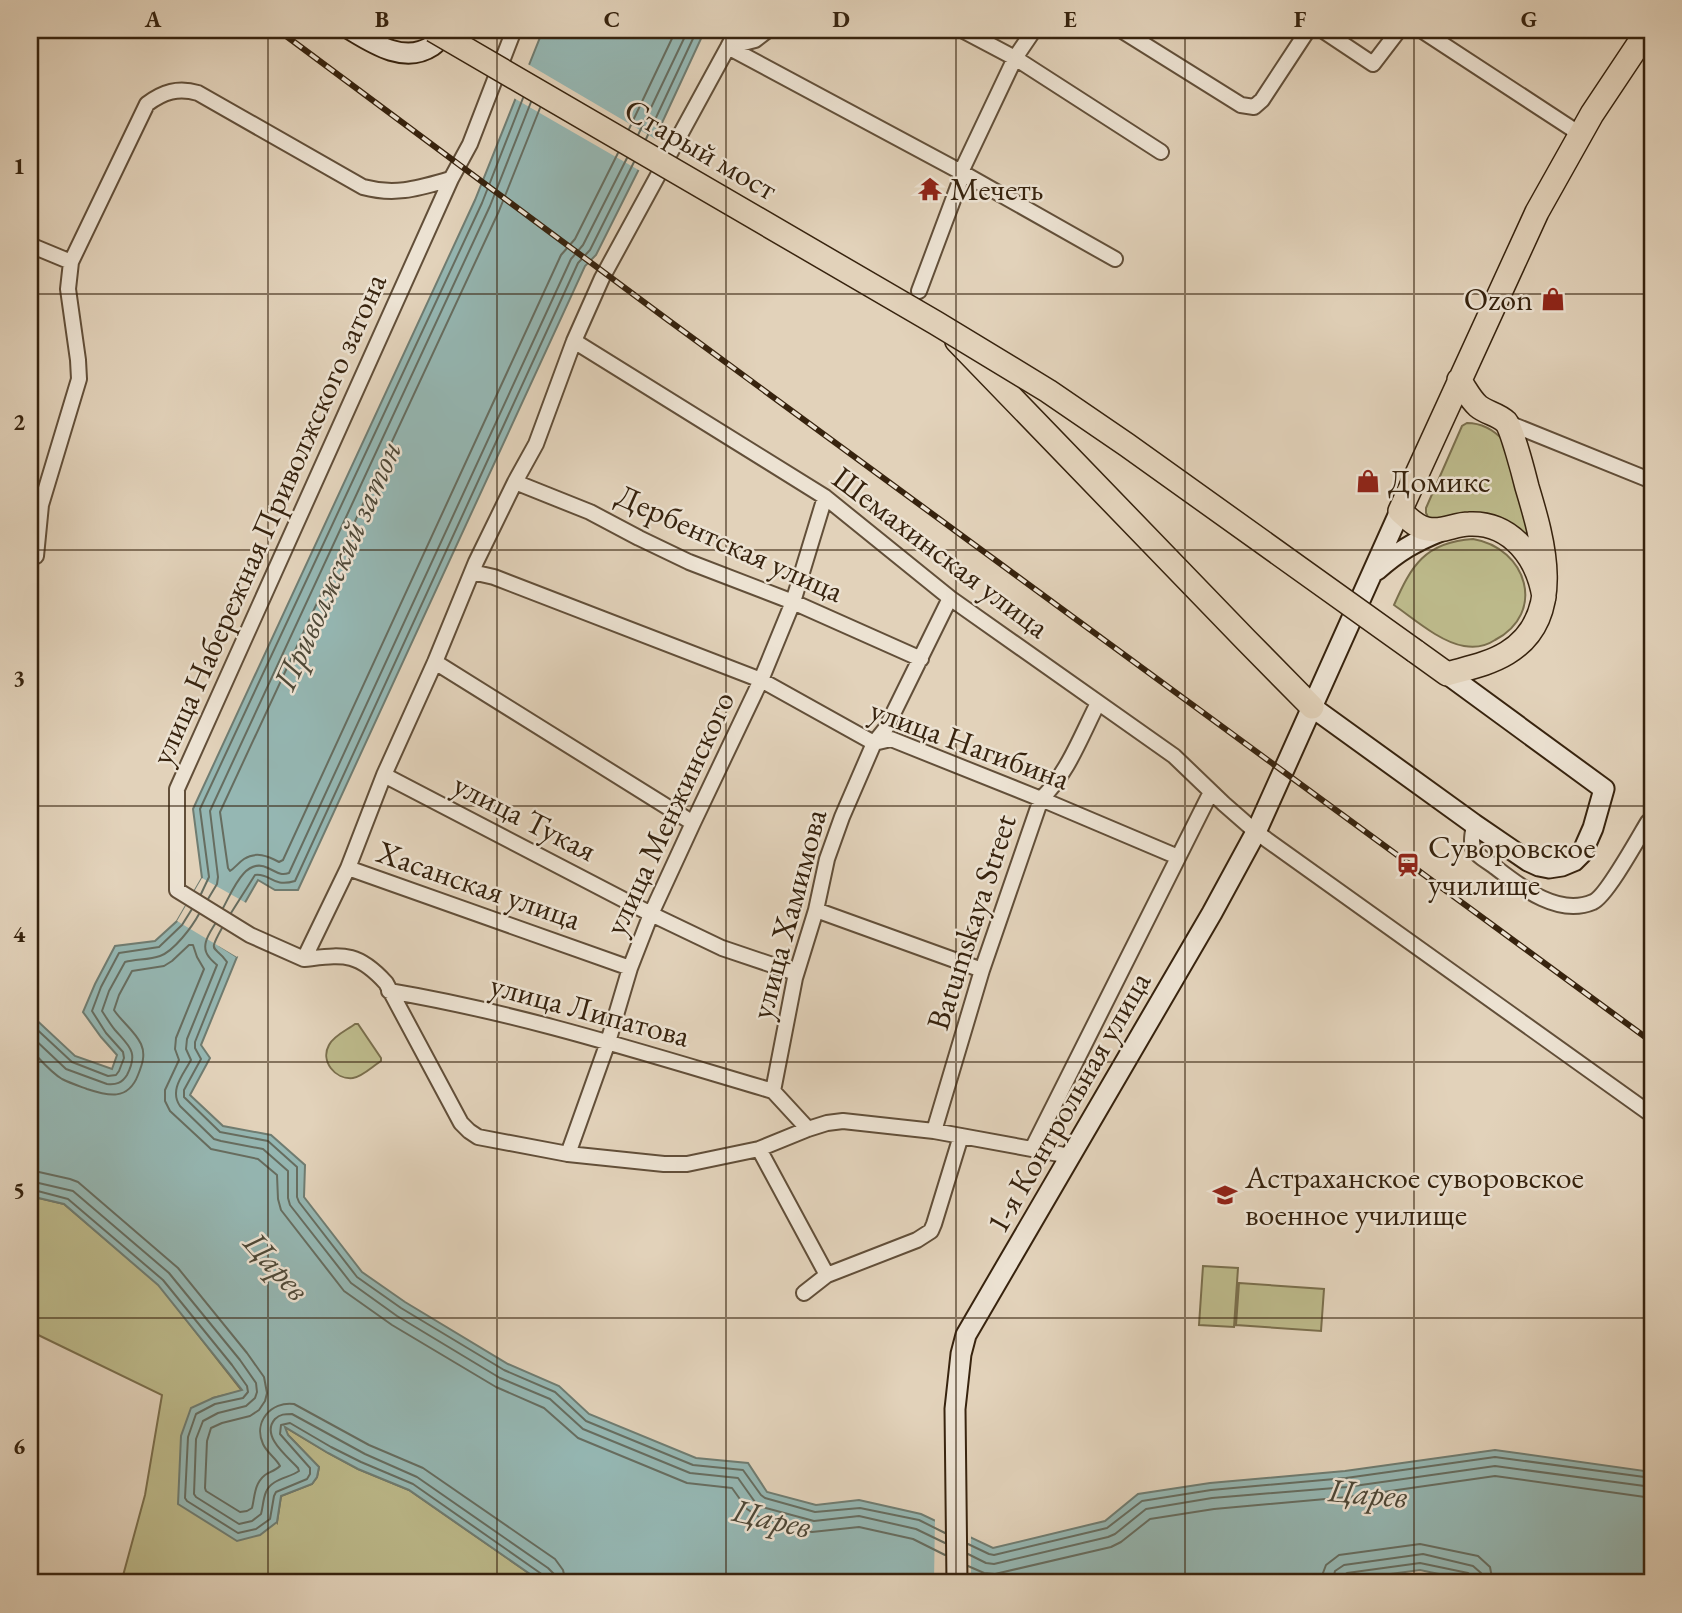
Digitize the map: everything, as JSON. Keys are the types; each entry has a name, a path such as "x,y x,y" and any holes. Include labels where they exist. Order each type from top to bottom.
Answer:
{"main road":[{"path":"351,30 377,46 391,51 415,53 433,46 447,30"},
{"name":"Старый мост","path":"433,30 936,323"},
{"path":"1441,531 1421,527 1400,511 1536,212 1580,134 1647,30"},
{"path":"936,323 1048,391 1127,445 1604,789 1593,828 1582,853 1574,862 1549,868 1528,861 1312,706 982,365 936,323"},
{"path":"1447,674 1491,662 1510,651 1526,638 1535,625 1544,597 1544,553 1539,527 1506,422 1478,406 1459,380"},
{"name":"1-я Контрольная улица","path":"957,1583 955,1409 961,1354 967,1335 1212,913 1256,832 1400,511"},
{"path":"1371,576 1404,548 1441,531 1455,526 1485,524 1507,534 1526,551 1541,580 1544,597"}],"street":[{"name":"улица Набережная Приволжского затона","path":"304,959 250,935 177,890 177,789 451,179 470,144 514,30"},
{"path":"304,959 348,868 384,775 435,662 475,562 536,444 574,341 602,278 737,30"},
{"path":"728,47 755,40 768,30"},
{"path":"962,30 1015,58 1161,152"},
{"path":"919,291 959,184 961,172 1015,58 1034,30"},
{"path":"1121,30 1241,105 1254,107 1262,100 1308,30"},
{"path":"1322,30 1373,64 1399,30"},
{"path":"1421,30 1580,134"},
{"path":"728,47 961,172 1115,259"},
{"path":"36,556 41,505 79,379 68,289 71,262 147,104 162,94 173,91 198,93 363,187 375,190 412,190 451,179"},
{"path":"30,245 71,262"},
{"name":"Шемахинская улица","path":"574,341 825,497 950,598 1174,756 1256,832 1652,1115"},
{"path":"1506,422 1652,481"},
{"name":"Дербентская улица","path":"515,482 590,512 690,562 793,601 921,659"},
{"name":"улица Менжинского","path":"568,1154 608,1042 630,968 651,914 761,680 793,601 825,497"},
{"name":"улица Нагибина","path":"472,572 494,577 761,680 874,743 891,739 1178,857"},
{"name":"улица Хамимова","path":"773,1091 796,973 816,910 827,859 842,817 874,743 886,728 950,598"},
{"path":"435,662 693,823"},
{"name":"Batumskaya Street","path":"934,1131 982,970 1041,799 1061,776 1098,703"},
{"name":"улица Тукая","path":"384,775 651,914 722,948 796,973"},
{"path":"1032,1149 1211,792"},
{"path":"1474,824 1472,845 1475,852 1523,888 1560,904 1583,905 1600,899 1652,819"},
{"name":"Хасанская улица","path":"348,868 630,968"},
{"path":"816,910 982,970"},
{"path":"304,959 342,955 354,958 375,971 386,983 461,1123 478,1137 568,1154 687,1164 759,1149 808,1129 843,1121 934,1131 1070,1156"},
{"name":"улица Липатова","path":"389,991 447,1000 608,1042 773,1091"},
{"path":"773,1091 808,1129"},
{"path":"804,1293 827,1275 917,1240 931,1231 961,1136"},
{"path":"759,1149 827,1275"}],"shaded area":[{"path":"1467,423 1487,428 1504,441 1535,545 1429,519 1426,508 1462,426"},
{"path":"1473,539 1492,545 1507,555 1524,583 1525,599 1521,614 1511,628 1492,642 1472,647 1446,640 1394,605 1407,579 1422,558 1443,545"},
{"path":"358,1024 381,1061 360,1076 346,1078 331,1068 326,1057 327,1051 340,1033"},
{"path":"30,1196 64,1204 159,1285 242,1391 213,1398 277,1522 281,1496 312,1484 319,1467 288,1435 283,1426 358,1469 409,1490 543,1583 121,1583 145,1495 162,1395 30,1331"},
{"path":"1203,1266 1238,1268 1234,1327 1199,1325"},
{"path":"1239,1283 1324,1289 1321,1331 1236,1325"}],"water":[{"path":"543,30 705,30 596,255 585,266 298,890 275,890 258,880 220,946 237,957 201,1045 210,1058 190,1095 223,1126 271,1135 305,1165 304,1197 362,1272 405,1302 508,1364 559,1386 589,1414 696,1458 748,1463 767,1492 816,1505 859,1500 921,1514 993,1548 1105,1521 1138,1494 1210,1483 1345,1471 1495,1450 1652,1472 1652,1583 1482,1583 1420,1570 1323,1583 543,1583 409,1490 358,1469 285,1427 288,1435 319,1467 317,1477 312,1484 281,1496 277,1522 260,1535 237,1541 178,1504 181,1436 191,1408 213,1398 242,1390 158,1285 64,1204 30,1196 30,1014 75,1056 112,1069 117,1055 83,1012 115,946 155,941 177,921 202,878 193,809 475,200"}],"pier":[{"path":"526,63 657,140 642,172 512,97"},
{"path":"202,878 248,904 225,945 239,954 237,957 177,921"},
{"path":"935,1516 971,1534 971,1583 934,1583"}],"railway":[{"path":"278,30 664,317 1652,1042"}],"place":[{"name":"Мечеть","path":"930,189"},
{"name":"Ozon","path":"1553,299"},
{"name":"Домикс","path":"1368,481"},
{"name":"Суворовское училище","path":"1408,865"},
{"name":"Астраханское суворовское военное училище","path":"1225,1195"}],"water label":[{"name":"Приволжский затон","path":"337,565"},
{"name":"Царев","path":"277,1266"},
{"name":"Царев","path":"1368,1493"},
{"name":"Царев","path":"772,1518"}]}
